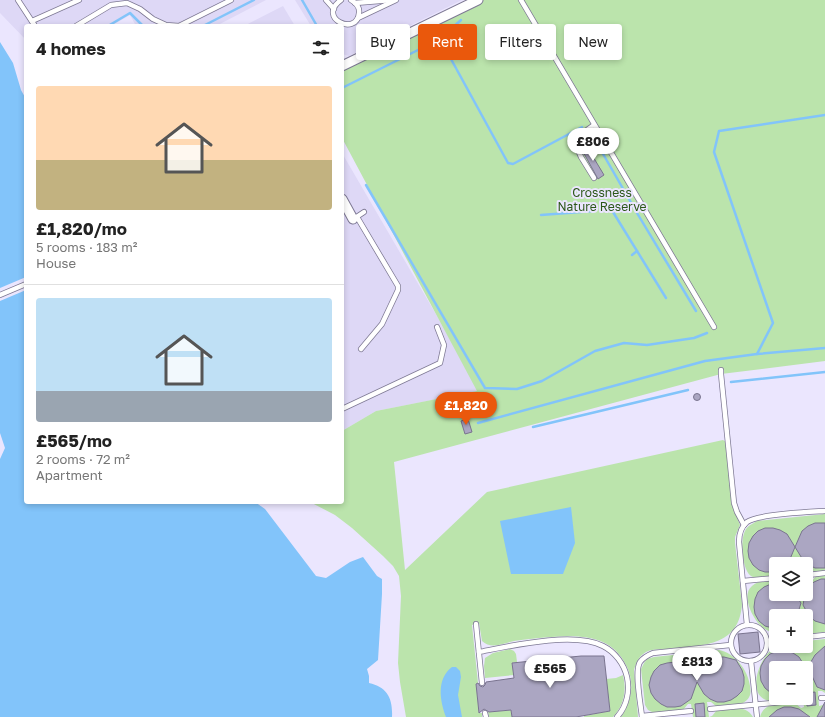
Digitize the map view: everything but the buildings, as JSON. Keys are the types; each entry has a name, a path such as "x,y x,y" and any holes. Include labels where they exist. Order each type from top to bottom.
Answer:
{"street":[{"path":"344,65 478,0"},
{"path":"344,202 355,218"}],"lane":[{"path":"18,0 34,24"},
{"path":"32,20 79,0"},
{"path":"183,24 224,2 231,0"},
{"path":"326,0 334,9"},
{"path":"342,0 336,4 334,9 336,20 341,24 351,24 358,18 396,0"},
{"path":"353,1 392,0"},
{"path":"521,0 714,327"},
{"path":"353,1 359,9 358,18"},
{"path":"79,24 111,5 127,3 140,9 153,19 164,24"},
{"path":"594,125 580,135 576,145 581,157 594,178"},
{"path":"361,349 382,324 398,290 398,286 355,218 364,212"},
{"path":"0,295 24,285"},
{"path":"344,408 440,363 444,345 437,327"},
{"path":"721,370 734,503 736,512 744,525"},
{"path":"747,624 739,542 740,532 744,525 758,517 825,511"},
{"path":"813,574 825,573"},
{"path":"743,582 769,579"},
{"path":"476,624 482,683"},
{"path":"747,624 759,627 767,641 764,654 759,659 751,661 741,660 732,651 730,645 736,629 747,624"},
{"path":"813,637 825,636"},
{"path":"479,652 556,640 585,641 603,646 616,655 627,675 628,692 624,708 617,717"},
{"path":"691,711 642,717 637,672 640,662 653,653 730,645"},
{"path":"751,661 757,717"},
{"path":"710,709 769,704"}],"shaded area":[{"path":"0,0 266,0 220,24 135,24 130,15 114,24 24,24 24,38 0,13"},
{"path":"295,0 462,0 410,26 410,24 356,24 356,53 349,56 344,55 344,24 310,24"},
{"path":"283,6 294,24 248,24"},
{"path":"344,156 448,335 478,391 376,411 344,430"}],"green space":[{"name":"Crossness Nature Reserve","path":"476,0 825,0 825,361 721,374 394,462 405,570 487,492 723,440 726,442 732,505 740,525 735,537 742,604 739,618 734,629 726,637 716,642 705,645 653,650 646,652 641,656 634,670 638,717 621,717 631,693 631,680 627,667 621,656 605,643 585,637 563,636 528,639 498,645 489,645 482,641 479,623 472,625 478,683 476,684 479,713 482,713 482,717 406,717 398,663 401,596 399,576 393,566 352,528 335,515 314,504 344,504 344,430 376,411 477,391 344,142 344,70 363,60 410,60 410,35 418,31 418,60 477,60 477,24 431,24"},
{"path":"825,514 825,571 815,572 813,571 813,557 769,557 769,578 756,578 751,576 748,573 744,561 742,548 743,535 750,525 757,521"},
{"path":"825,575 825,632 813,633 813,609 769,609 769,632 763,628 751,612 747,595 754,584 769,581 769,601 813,601 813,580 816,576"},
{"path":"825,639 825,693 818,691 819,706 823,705 825,702 825,717 760,717 765,708 772,705 797,705 801,708 804,707 804,705 813,705 813,661 769,661 769,700 760,696 756,681 761,664 769,652 813,653 813,640"},
{"path":"510,649 516,654 517,662 512,663 514,675 485,678 485,658 493,653"},
{"path":"719,650 735,658 747,674 751,690 749,697 741,704 733,706 717,707 711,702 707,702 709,717 693,717 691,704 688,704 683,710 654,713 648,710 645,705 641,669 647,659"},
{"path":"623,675 625,687 624,698 620,708 613,717 584,717 610,711 606,679 616,678"},
{"path":"737,708 746,710 753,717 709,717 712,716 717,710"},
{"path":"511,710 512,717 489,717 488,712"}],"water":[{"path":"0,42 13,63 24,95 24,504 258,504 265,509 316,576 326,578 350,562 363,557 377,576 382,579 378,660 367,669 369,683 380,687 388,694 391,704 392,717 0,717"},
{"path":"571,507 575,543 563,574 511,574 500,521"},
{"path":"452,667 456,667 460,671 461,677 458,695 462,717 446,717 442,704 441,684 443,678"}],"pier":[{"path":"24,278 24,291 0,301 0,288"},
{"path":"0,433 5,448 0,459"}],"waterway":[{"path":"207,24 254,0"},
{"path":"302,0 316,24"},
{"path":"111,24 130,13 141,24"},
{"path":"344,87 440,39 461,20"},
{"path":"452,60 508,163 513,164 582,127"},
{"path":"757,354 773,323 714,152 719,131 825,115"},
{"path":"591,133 696,311"},
{"path":"366,185 485,388 517,389 542,381 595,351 624,343 647,345 694,338 707,333"},
{"path":"541,215 594,211"},
{"path":"613,212 666,298"},
{"path":"632,255 637,251"},
{"path":"478,423 705,361 757,354 825,348"},
{"path":"731,382 825,372"},
{"path":"533,427 688,390"}]}
